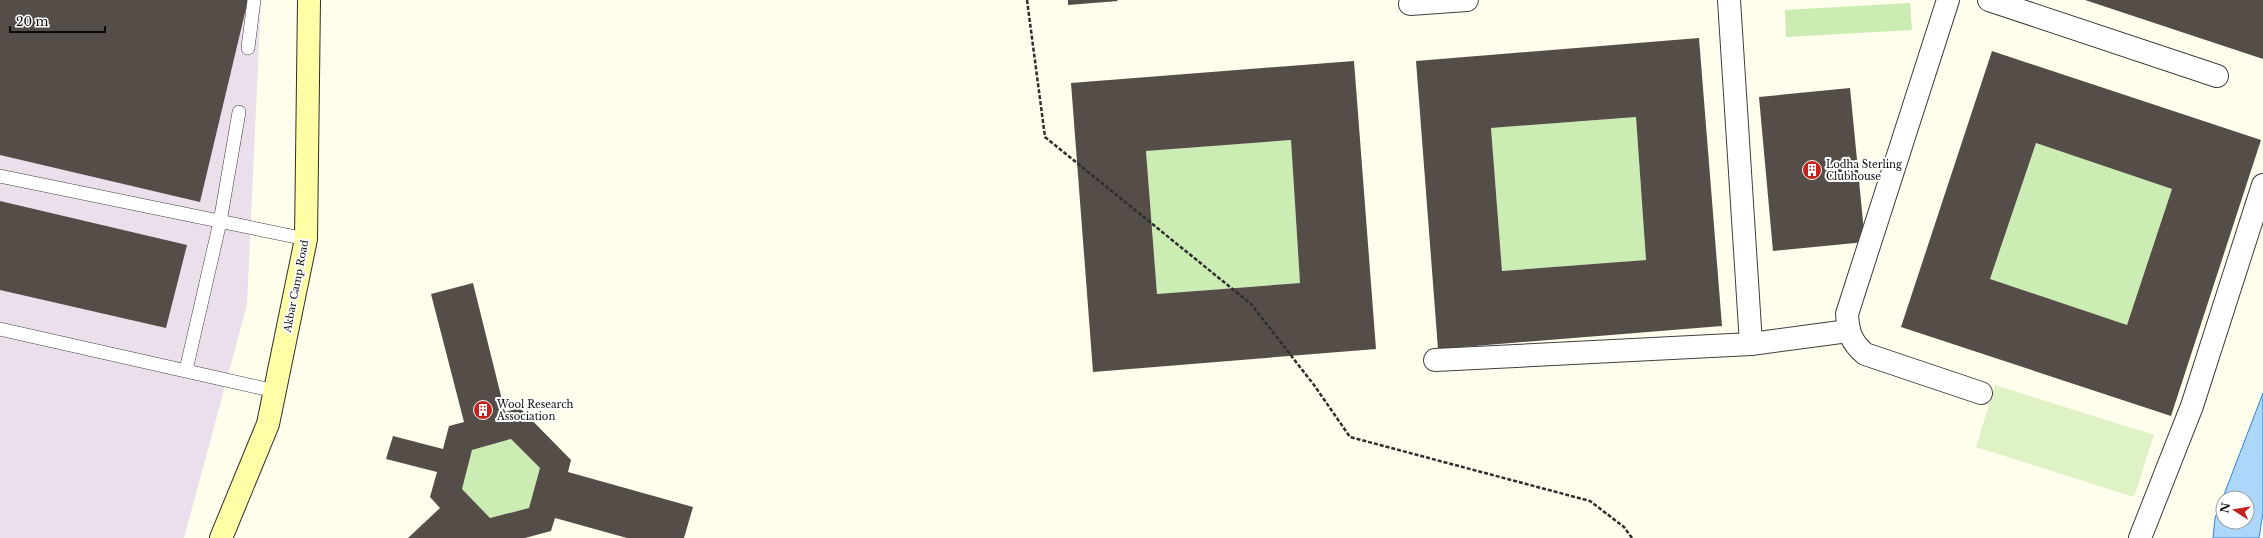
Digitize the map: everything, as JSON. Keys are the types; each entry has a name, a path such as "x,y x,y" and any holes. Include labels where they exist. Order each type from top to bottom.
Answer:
{"street":[{"name":"Akbar Camp Road","path":"222,538 268,424 306,239 309,0"},
{"path":"1410,4 1467,0"},
{"path":"1730,0 1751,344"},
{"path":"1948,0 1847,314 1848,330 1854,344 1865,354 1981,393"},
{"path":"1989,0 2218,76"},
{"path":"2140,538 2192,406 2263,185"},
{"path":"1435,360 1751,344 1848,330"}],"lane":[{"path":"248,48 254,0"},
{"path":"186,370 220,222 239,112"},
{"path":"0,176 306,239"},
{"path":"0,328 274,391"}],"path":[{"path":"1027,0 1045,137 1251,304 1314,385 1350,437 1590,501 1624,527 1632,538"}],"shaded area":[{"path":"0,0 261,0 247,305 184,538 0,538"}],"green space":[{"path":"1910,3 1912,30 1786,37 1785,10"},
{"path":"1636,117 1646,260 1502,271 1491,128"},
{"path":"1291,140 1300,283 1157,294 1146,151"},
{"path":"2036,143 2172,189 2127,325 1990,279"},
{"path":"1995,385 2154,435 2134,497 1976,447"},
{"path":"511,439 540,468 529,508 490,518 462,489 472,450"}],"water":[{"path":"2263,393 2263,513 2259,538 2213,538 2215,518 2215,530 2255,530 2255,490 2226,490"}],"building":[{"path":"0,0 248,0 200,202 0,155"},
{"path":"1068,0 1117,0 1118,1 1068,5"},
{"path":"2085,0 2263,0 2263,59"},
{"path":"1699,38 1722,326 1438,349 1416,61","holes":["1636,117 1646,260 1502,271 1491,128"]},
{"path":"1992,51 2261,140 2171,416 1901,327","holes":["2036,143 2172,189 2127,325 1990,279"]},
{"path":"1354,61 1376,349 1093,372 1071,83","holes":["1291,140 1300,283 1157,294 1146,151"]},
{"name":"Lodha Sterling Clubhouse","path":"1850,88 1865,242 1773,251 1759,97"},
{"path":"0,201 187,245 166,328 0,290"},
{"name":"Wool Research Association","path":"473,283 505,412 520,408 571,460 568,472 693,507 684,538 627,538 555,518 551,531 525,538 408,538 440,508 430,497 437,472 386,459 393,436 443,449 449,426 464,422 431,294","holes":["511,439 540,468 529,508 490,518 462,489 472,450"]}],"place":[{"name":"Lodha Sterling Clubhouse","path":"1812,170"},
{"name":"Wool Research Association","path":"483,410"}]}
